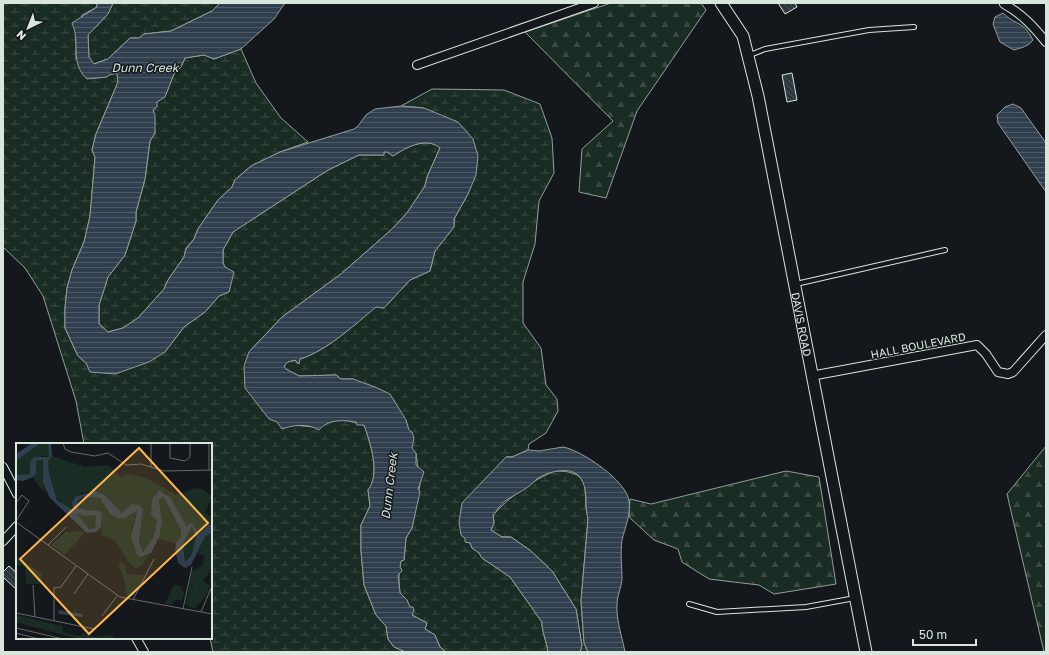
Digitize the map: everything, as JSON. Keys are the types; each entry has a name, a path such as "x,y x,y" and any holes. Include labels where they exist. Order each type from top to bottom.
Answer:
{"street":[{"path":"417,65 594,3"},
{"name":"DAVIS ROAD","path":"721,3 743,36 758,96 811,376 866,652"},
{"path":"1004,4 1021,14 1030,22 1046,42"},
{"name":"HALL BOULEVARD","path":"811,376 977,345 986,354 998,372 1008,374 1013,372 1046,335"},
{"path":"3,467 16,492"},
{"path":"3,541 16,527"},
{"path":"137,639 144,652"}],"lane":[{"path":"749,56 765,49 869,30 914,27"},
{"path":"794,284 945,250"},
{"path":"689,604 717,612 806,607 856,598"}],"green space":[{"path":"3,3 97,3 97,7 82,15 76,31 76,60 108,75 117,73 118,82 96,134 92,150 95,157 90,216 84,242 72,270 67,288 65,328 78,356 86,363 165,352 184,327 205,312 219,296 229,292 223,263 223,250 233,232 328,170 359,155 384,155 383,152 387,152 393,156 409,147 422,143 428,143 440,148 427,177 425,186 407,213 391,230 341,274 282,317 249,352 292,425 314,427 341,419 364,425 373,458 374,475 368,490 370,506 361,525 361,551 364,585 376,615 386,626 388,639 394,647 406,652 213,652 210,639 212,639 212,443 84,443 76,401 43,296 25,268 3,247"},
{"path":"113,3 220,3 212,11 171,31 144,34 139,38 130,38 108,59 93,64 89,57 88,35 108,14"},
{"path":"611,3 701,3 706,10 637,111 606,198 579,192 582,149 613,121 525,32"},
{"path":"241,49 256,83 281,118 308,142 280,152 251,166 235,180 232,187 218,200 198,229 194,239 186,248 184,257 168,280 164,289 138,318 123,328 108,332 99,324 99,305 108,277 125,255 136,221 136,212 145,179 150,141 155,133 153,110 157,102 165,96 174,74 181,67 185,58 204,55 214,59"},
{"path":"432,89 504,90 540,104 552,138 554,173 539,201 535,244 523,282 523,323 541,348 546,385 557,399 558,411 546,433 529,444 528,450 512,457 506,457 489,476 465,538 482,558 510,577 542,622 548,652 446,652 440,647 435,635 425,629 427,623 412,615 407,600 400,593 400,565 401,561 404,560 406,538 412,528 420,485 416,453 411,448 406,420 353,379 341,379 336,375 299,376 285,369 284,366 288,362 295,360 298,364 300,359 330,344 376,306 384,308 410,280 430,271 435,251 454,227 454,219 468,194 424,108 401,106"},
{"path":"1046,446 1046,652 1044,652 1007,494"},
{"path":"555,471 568,472 576,475 582,479 584,485 588,519 581,601 584,643 588,652 580,652 582,646 576,609 552,571 531,551 511,537 502,537 491,530 494,523 493,515 506,502 530,484"},
{"path":"786,471 819,477 836,584 774,594 759,585 709,579 682,562 678,549 654,540 629,517 630,499 651,504"}],"water":[{"name":"Dunn Creek","path":"97,3 113,3 108,14 88,35 89,57 94,64 108,59 130,38 139,38 144,34 171,31 212,11 220,3 285,3 274,19 241,49 214,59 204,55 185,58 181,67 174,74 165,97 157,102 157,107 153,110 155,115 155,133 150,141 145,179 136,212 136,221 125,255 108,277 99,305 99,324 108,332 123,328 138,318 164,289 168,280 184,257 186,249 194,239 198,229 218,200 232,187 235,180 251,166 280,152 354,129 366,115 375,109 401,106 424,108 458,122 473,139 478,156 476,175 468,194 454,219 454,227 435,251 430,271 410,280 384,308 376,307 330,344 300,359 299,364 295,360 288,362 284,366 286,369 299,376 336,375 341,379 353,379 375,387 390,394 406,420 409,430 412,432 414,438 412,448 416,453 416,465 424,472 418,489 420,492 412,528 406,538 404,560 401,561 400,566 402,571 398,575 400,593 407,600 410,607 413,607 414,610 412,615 427,623 425,629 435,635 440,647 446,652 406,652 394,647 388,639 386,626 376,615 364,585 361,551 361,525 370,506 368,490 372,483 374,467 369,440 364,425 357,425 356,422 336,421 323,426 319,430 310,426 300,425 282,429 277,422 269,419 245,388 244,366 249,352 282,317 341,274 391,230 407,213 425,186 427,177 440,148 428,143 422,143 409,147 393,156 387,152 384,152 384,155 359,155 328,170 233,232 223,250 223,263 225,267 234,272 229,292 219,296 205,312 184,327 165,352 149,362 115,374 90,372 86,363 78,356 65,328 65,308 67,288 72,270 84,242 90,216 95,157 92,150 96,134 118,82 117,73 107,77 87,79 78,66 76,38 72,23 97,7"},
{"path":"1003,13 1026,29 1033,40 1029,44 1014,50 1000,42 993,24 995,17"},
{"path":"1013,104 1021,108 1046,143 1046,192 998,123 997,115 1005,107"},
{"path":"563,447 581,454 612,476 626,493 629,501 628,516 621,545 622,580 617,604 618,622 625,652 588,652 584,643 581,601 588,519 583,482 576,474 566,471 555,471 538,478 528,487 502,504 493,515 494,523 491,530 502,537 511,537 531,551 552,571 576,609 582,646 580,652 548,652 542,622 510,577 482,558 479,553 472,548 470,543 465,542 465,538 461,535 459,522 462,503 506,457 512,457 528,450 539,451"}],"building":[{"path":"778,3 795,3 797,7 785,14"},
{"path":"792,73 797,100 787,102 782,75"},
{"path":"9,566 16,572 16,589 3,577 3,572"}]}
